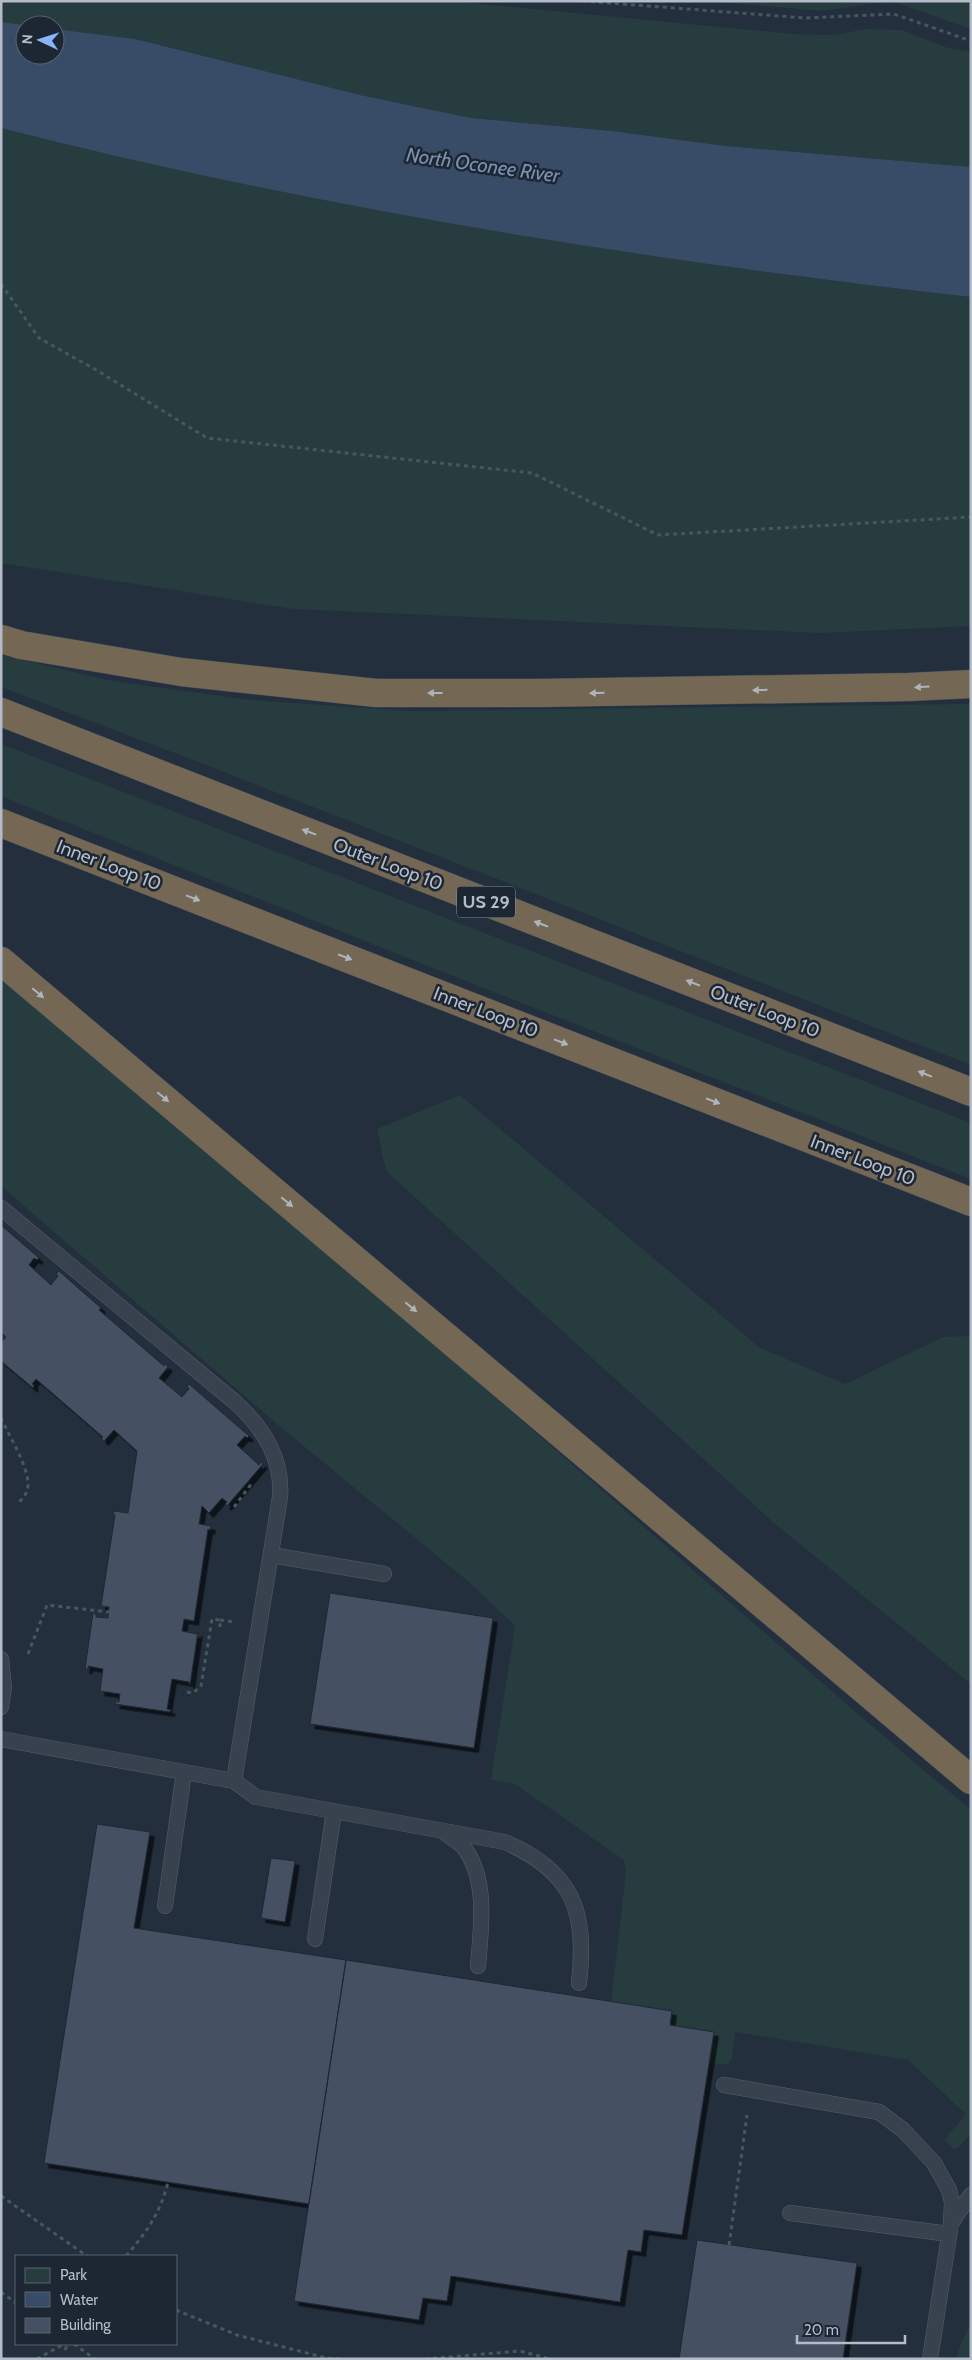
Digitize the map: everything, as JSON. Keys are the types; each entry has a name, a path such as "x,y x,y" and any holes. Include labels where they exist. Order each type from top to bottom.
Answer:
{"highway":[{"path":"1,639 22,645 181,672 376,692 539,694 909,687 971,684"},
{"name":"Outer Loop 10","path":"1,712 971,1092"},
{"name":"Inner Loop 10","path":"1,823 971,1202"},
{"path":"1,961 971,1780"}],"lane":[{"path":"1,1208 235,1402 260,1429 274,1454 280,1476 280,1498 234,1781"},
{"path":"271,1555 384,1574"},
{"path":"1,1659 4,1687 1,1707"},
{"path":"1,1739 234,1781 256,1797 505,1842 531,1855 560,1880 572,1899 580,1922 583,1950 578,1983"},
{"path":"165,1906 184,1772"},
{"path":"315,1939 334,1811"},
{"path":"440,1830 464,1848 473,1866 479,1891 481,1924 478,1966"},
{"path":"724,2085 879,2112 903,2130 934,2163 949,2190 952,2202 951,2229 930,2359"},
{"path":"951,2229 971,2194"},
{"path":"790,2213 951,2229"}],"path":[{"path":"583,1 805,18 894,14 971,40"},
{"path":"1,284 39,338 98,371 208,438 532,473 658,535 971,517"},
{"path":"1,1418 24,1466 28,1485 26,1495 18,1503"},
{"path":"28,1656 29,1648 47,1605 109,1612"},
{"path":"187,1692 193,1693 201,1686 212,1619 226,1621"},
{"path":"220,1620 220,1627"},
{"path":"729,2245 750,2089"},
{"path":"127,2255 153,2224 163,2202 168,2182"},
{"path":"1,2196 86,2255"},
{"path":"1,2292 15,2302"},
{"path":"178,2311 237,2335 326,2358 340,2359"},
{"path":"37,2359 64,2345"},
{"path":"65,2350 66,2345"},
{"path":"75,2345 95,2359"},
{"path":"424,2359 520,2351 550,2359"}],"green space":[{"path":"1,1 451,1 792,34 833,35 866,29 902,30 948,48 971,52 971,167 726,146 612,131 471,118 360,95 135,39 65,30 65,15 15,15 15,24 1,22"},
{"path":"706,1 891,1 821,11"},
{"path":"891,1 971,1 971,29"},
{"path":"1,128 238,181 420,216 695,261 971,297 971,626 821,633 294,609 1,563"},
{"path":"1,655 112,681 250,700 411,711 971,704 971,1065 209,766 1,687"},
{"path":"1,744 971,1123 971,1179 1,796"},
{"path":"1,974 430,1341 971,1810 971,2134 960,2146 954,2149 944,2140 966,2114 908,2060 735,2032 732,2058 728,2064 708,2064 713,2032 670,2025 672,2011 611,2002 626,1872 624,1860 515,1784 491,1780 515,1626 470,1583 283,1429 1,1186"},
{"path":"460,1095 760,1348 845,1384 943,1337 971,1336 971,1684 773,1522 386,1171 377,1129"},
{"path":"971,2323 971,2359 957,2359 958,2350"}],"water":[{"name":"North Oconee River","path":"1,22 15,24 15,65 65,65 65,30 135,39 360,95 471,118 612,131 726,146 971,167 971,297 605,249 483,229 241,183 1,128"}],"building":[{"path":"1,1225 39,1258 37,1260 34,1258 29,1265 51,1285 58,1276 56,1274 59,1271 101,1308 99,1310 164,1366 165,1364 168,1367 159,1378 182,1397 189,1389 187,1386 189,1384 249,1436 247,1438 245,1436 237,1445 259,1465 261,1462 263,1464 227,1506 225,1504 227,1502 222,1498 209,1513 202,1506 199,1524 211,1526 210,1530 208,1529 194,1621 184,1619 182,1631 197,1634 198,1631 190,1685 189,1682 172,1679 167,1709 171,1710 170,1712 115,1704 116,1701 119,1702 120,1694 100,1691 103,1669 88,1666 88,1669 85,1669 93,1613 96,1614 96,1617 108,1618 109,1607 101,1606 115,1515 113,1514 114,1511 128,1513 137,1451 114,1430 104,1441 101,1438 103,1437 36,1379 32,1384 34,1385 33,1388 1,1361 1,1342 6,1337 1,1333"},
{"path":"330,1593 493,1618 474,1748 310,1724"},
{"path":"97,1824 150,1832 134,1928 346,1960 309,2204 44,2163"},
{"path":"271,1858 295,1861 285,1922 261,1918"},
{"path":"346,1960 672,2011 670,2025 714,2032 682,2235 644,2230 641,2252 628,2250 620,2302 451,2276 447,2301 423,2298 419,2320 294,2301"},
{"path":"697,2240 857,2263 843,2359 679,2359"}]}
